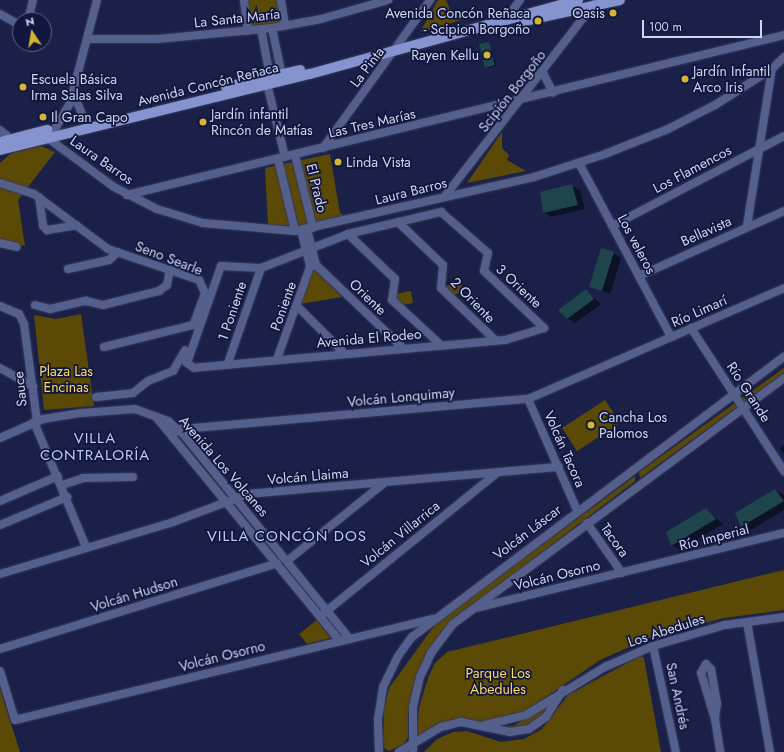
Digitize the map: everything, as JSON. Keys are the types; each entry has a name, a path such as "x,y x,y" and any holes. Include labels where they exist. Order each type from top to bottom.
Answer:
{"main road":[{"name":"Avenida Concón Reñaca","path":"504,23 578,0"},
{"name":"Avenida Concón Reñaca","path":"44,135 55,128 282,77 504,23 595,3 620,0"},
{"name":"Avenida Concón Reñaca","path":"2,147 44,135 268,80"}],"street":[{"path":"30,12 33,0"},
{"path":"55,128 74,93 97,0"},
{"path":"244,0 248,31"},
{"path":"281,0 285,26"},
{"name":"La Santa María","path":"87,39 158,39 272,28 388,0"},
{"name":"La Pinta","path":"323,148 397,49 430,0"},
{"path":"504,23 520,0"},
{"name":"Scipión Borgoño","path":"446,196 543,73 595,3"},
{"path":"0,14 12,21"},
{"path":"272,28 282,77"},
{"name":"El Prado","path":"260,29 281,158 304,229"},
{"name":"Las Tres Marías","path":"127,195 520,102 784,34"},
{"name":"Laura Barros","path":"44,135 127,195 203,223 304,229 579,163 668,129 716,105 772,69 784,57"},
{"path":"747,226 772,69"},
{"path":"543,73 553,93"},
{"path":"74,93 76,106 85,121"},
{"path":"0,130 6,135 2,147"},
{"name":"Los Flamencos","path":"612,226 784,136"},
{"name":"El Prado","path":"295,155 304,229 313,266"},
{"name":"Los veleros","path":"579,163 671,337"},
{"name":"Seno Searle","path":"0,183 39,197 77,225 118,252 199,280 205,287 194,325 182,358 173,370 148,381 131,394 96,397"},
{"path":"39,197 43,226 47,230 77,225"},
{"name":"Bellavista","path":"639,276 747,226 784,211"},
{"name":"3 Oriente","path":"398,222 441,212 488,253 484,272 544,328"},
{"path":"261,268 308,248 348,234 398,222"},
{"name":"2 Oriente","path":"398,222 443,264 441,288 496,341"},
{"path":"348,234 396,279 392,300 441,345"},
{"path":"0,243 17,247"},
{"path":"68,269 110,260 118,252"},
{"name":"Avenida El Rodeo","path":"261,268 221,266 188,356 187,362 194,368 228,363 496,341 521,337 544,328"},
{"name":"Poniente","path":"277,359 313,266"},
{"name":"Oriente","path":"313,266 403,348"},
{"name":"1 Poniente","path":"228,363 261,268"},
{"path":"36,305 50,309 86,301 103,305 159,291 167,285 170,270"},
{"name":"Río Limarí","path":"626,358 784,288"},
{"name":"Sauce","path":"0,306 14,311 24,324 34,386 35,422 67,497 86,547"},
{"path":"297,306 344,353"},
{"path":"104,347 194,325"},
{"name":"Río Grande","path":"691,328 784,470"},
{"name":"Volcán Láscar","path":"378,752 378,708 387,676 405,646 434,618 734,392 784,357"},
{"name":"Volcán Lonquimay","path":"171,434 179,430 528,399 626,358"},
{"path":"0,368 34,386"},
{"name":"Volcán Láscar","path":"413,749 413,707 420,677 439,642 471,609 784,378"},
{"name":"Volcán Tacora","path":"528,399 577,510"},
{"name":"Avenida Los Volcanes","path":"0,438 35,422 53,416 126,409 149,412 179,430 350,639"},
{"name":"Avenida Los Volcanes","path":"149,412 171,434 340,641"},
{"path":"0,430 8,434"},
{"name":"Volcán Llaima","path":"0,574 228,503 248,494 558,467"},
{"name":"Volcán Villarrica","path":"320,617 498,472"},
{"path":"0,501 58,476"},
{"path":"62,485 83,478 133,478"},
{"path":"287,561 385,483"},
{"path":"0,525 67,497"},
{"name":"Tacora","path":"587,523 622,573"},
{"name":"Río Imperial","path":"649,566 784,533"},
{"name":"Volcán Hudson","path":"0,649 277,563"},
{"name":"Volcán Osorno","path":"471,609 649,566"},
{"name":"Los Abedules","path":"485,725 521,717 563,690 653,646 747,622 784,617"},
{"name":"Volcán Osorno","path":"0,671 15,720 434,618"},
{"path":"747,622 770,752"},
{"name":"San Andrés","path":"653,646 676,752"},
{"path":"715,719 717,703 712,674 708,665 703,665 701,673 715,719 720,752"},
{"name":"Los Abedules","path":"399,752 413,749 450,724 485,725 510,732 529,729 546,717 563,690"}],"green space":[{"path":"247,0 277,0 281,24 251,28"},
{"path":"438,0 446,0 452,14 465,19 420,32"},
{"path":"502,132 502,148 509,155 507,160 526,171 467,183"},
{"path":"41,146 55,152 18,200 25,246 0,241 0,163 11,153"},
{"path":"330,154 340,213 345,216 304,226 268,225 265,168"},
{"path":"313,269 315,269 342,297 300,304"},
{"path":"460,280 463,292 453,295 445,287"},
{"path":"411,291 413,303 403,305 395,299 396,294"},
{"name":"Plaza Las Encinas","path":"81,314 94,406 44,410 34,315 56,319"},
{"path":"784,368 784,373 640,478 639,472"},
{"name":"Cancha Los Palomos","path":"605,400 620,423 577,451 562,428"},
{"path":"635,476 635,481 447,625 415,680 408,715 408,737 404,744 389,751 383,747 384,708 389,688 437,622"},
{"name":"Parque Los Abedules","path":"784,570 784,610 724,618 654,636 600,660 526,711 486,722 461,719 416,741 419,708 428,678 435,663 447,652"},
{"path":"317,620 331,638 307,644 299,634"},
{"path":"640,656 644,658 661,752 424,752 437,739 453,732 467,731 501,742 524,739 542,729 568,695"},
{"path":"0,689 12,727 20,752 0,752"},
{"path":"555,697 542,716 526,726 508,729 500,727 514,726"}],"building":[{"name":"Rayen Kellu","path":"489,42 495,65 485,68 479,44"},
{"path":"572,184 578,205 543,213 540,192"},
{"path":"601,248 614,252 602,291 589,287"},
{"path":"586,289 594,299 567,319 558,310"},
{"path":"775,489 784,501 741,527 735,513"},
{"path":"706,508 716,519 671,546 666,532"}],"place":[{"name":"Oasis","path":"613,13"},
{"name":"Avenida Concón Reñaca - Scipion Borgoño","path":"538,21"},
{"name":"Rayen Kellu","path":"487,55"},
{"name":"Jardín Infantil Arco Iris","path":"685,79"},
{"name":"Escuela Básica Irma Salas Silva","path":"23,87"},
{"name":"Il Gran Capo","path":"43,117"},
{"name":"Jardín infantil Rincón de Matías","path":"203,122"},
{"name":"Linda Vista","path":"338,162"},
{"name":"Cancha Los Palomos","path":"591,425"}],"district":[{"name":"VILLA CONTRALORÍA","path":"95,446"},
{"name":"VILLA CONCÓN DOS","path":"287,537"}]}
